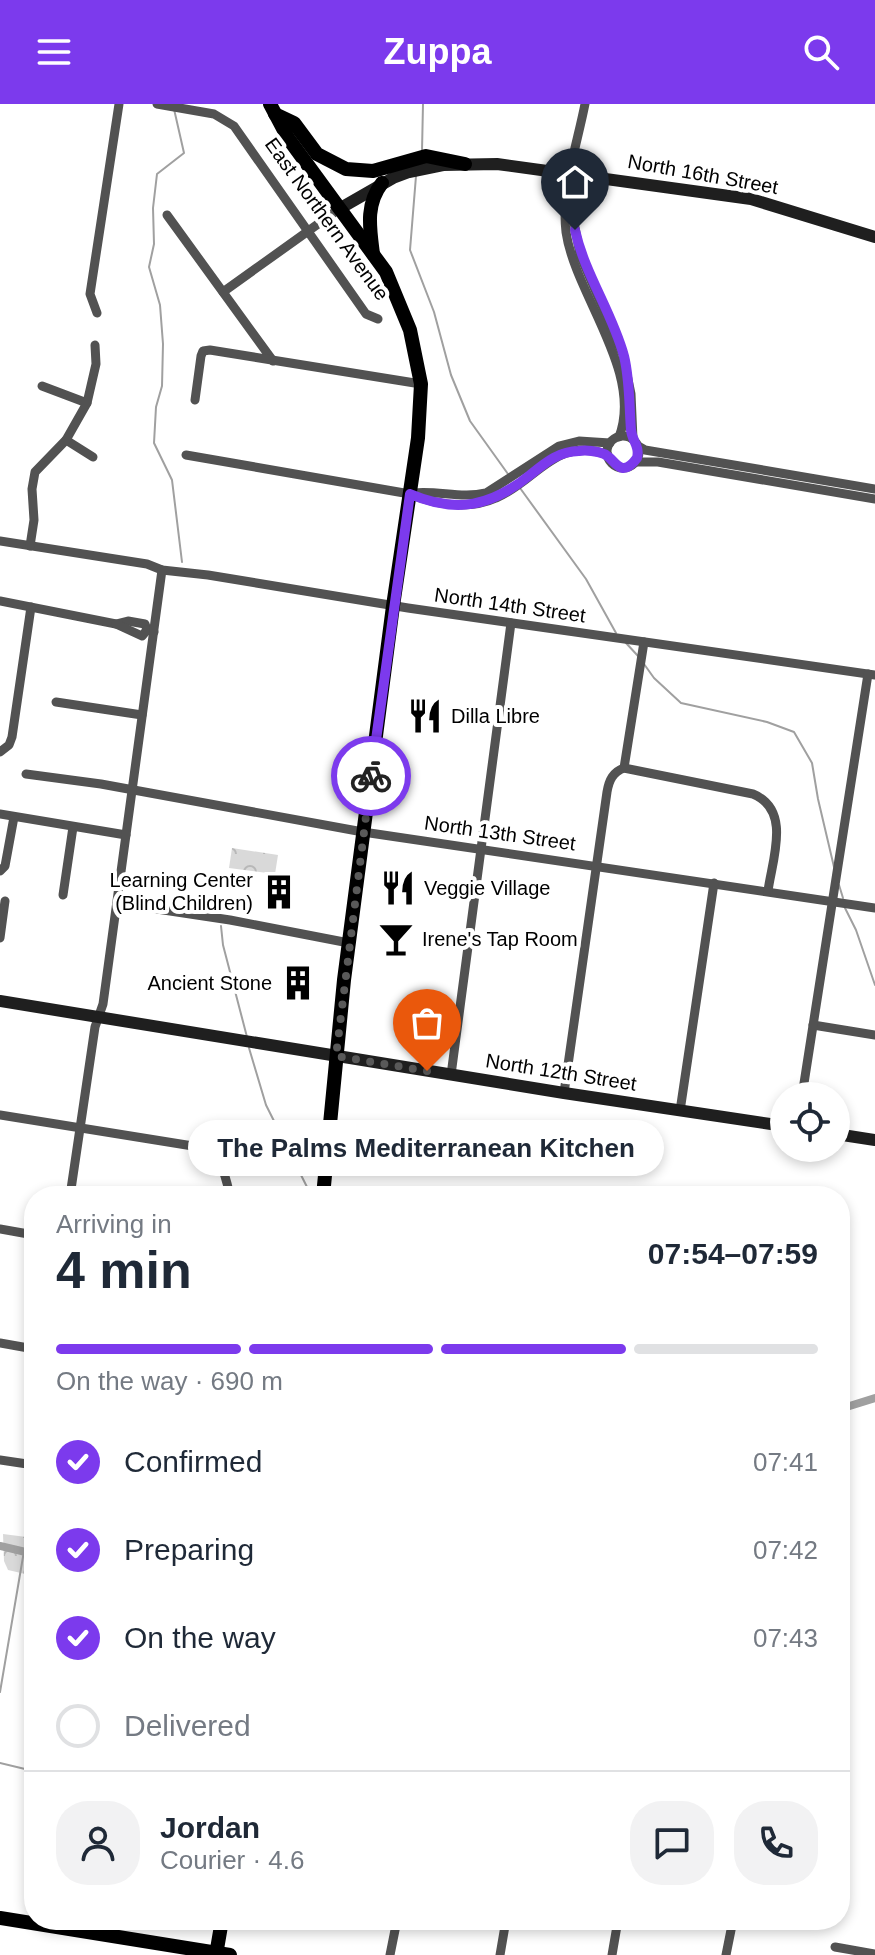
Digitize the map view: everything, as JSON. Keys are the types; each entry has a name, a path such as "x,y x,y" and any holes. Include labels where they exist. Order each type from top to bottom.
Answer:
{"main road":[{"path":"272,109 294,123 317,154 342,168 373,171 429,161 465,164"},
{"name":"East Northern Avenue","path":"272,109 288,138 386,272 403,309 417,353 421,384 418,438 349,943 324,1186"},
{"path":"373,255 369,214 376,191 382,183"},
{"path":"0,1918 24,1922"},
{"path":"74,1930 221,1954 222,1930"}],"street":[{"path":"97,313 90,294 119,104"},
{"path":"157,104 208,113 220,104"},
{"path":"186,455 410,494 426,501 473,504 494,499 559,446 579,441 610,443 619,437 622,429 622,395 615,357 571,257 566,230 566,194 585,104"},
{"name":"East Northern Avenue","path":"208,113 221,116 234,126 366,314 378,319"},
{"name":"North 16th Street","path":"465,164 506,165 751,199 875,237"},
{"path":"223,292 339,209 409,166"},
{"path":"571,173 580,255 623,355 631,394 635,462"},
{"path":"167,215 273,361"},
{"path":"30,546 35,472 66,440 87,403 96,364 95,345"},
{"path":"195,400 203,351 421,384"},
{"path":"42,386 87,403"},
{"path":"619,437 645,450 875,489"},
{"path":"66,440 93,457"},
{"path":"610,443 608,455 611,462 619,467 635,462 658,462 875,499"},
{"path":"521,476 569,452 592,451 608,455"},
{"name":"North 14th Street","path":"0,541 393,606 872,675"},
{"path":"71,1186 117,903 150,631 162,570"},
{"path":"0,601 116,624 128,621 145,624 150,631"},
{"path":"1,752 12,737 31,607"},
{"path":"451,1075 511,623"},
{"path":"564,1093 609,784 621,769 644,642"},
{"path":"804,1082 872,675"},
{"path":"56,702 142,715"},
{"path":"621,769 753,794 767,802 773,809 777,826 768,891"},
{"name":"North 13th Street","path":"26,774 101,784 363,832 875,908"},
{"path":"0,814 126,835"},
{"path":"0,871 5,866 14,817"},
{"path":"63,895 73,827"},
{"path":"680,1111 714,883"},
{"path":"0,938 5,901"},
{"path":"117,903 230,920 349,943"},
{"name":"North 12th Street","path":"0,1001 770,1124"},
{"path":"813,1025 875,1035"},
{"path":"0,1115 199,1147 212,1153 223,1169 227,1186"},
{"path":"850,1136 875,1140"},
{"path":"0,1229 24,1233"},
{"path":"0,1343 24,1347"},
{"path":"0,1460 24,1464"},
{"path":"390,1955 395,1930"},
{"path":"500,1955 504,1930"},
{"path":"612,1955 616,1930"},
{"path":"726,1955 731,1930"},
{"path":"835,1947 875,1954"}],"green space":[{"path":"232,848 278,855 275,874 229,868"},
{"path":"3,1534 24,1537 24,1574 8,1570 4,1561"}],"waterway":[{"path":"422,151 423,104"},
{"path":"174,109 184,153 157,174 153,208 154,244 149,267 160,305 163,344 162,386 156,407 154,443 172,480 182,562"},
{"path":"416,176 410,250 434,312 451,375 470,421 508,474"},
{"path":"520,488 586,579 616,633"},
{"path":"626,643 638,656"},
{"path":"644,664 681,703 767,722 794,732 812,763 834,867"},
{"path":"839,885 843,898"},
{"path":"845,908 875,985"},
{"path":"221,926 247,1037"},
{"path":"249,1048 266,1105 306,1186"},
{"path":"850,1406 875,1398"},
{"path":"0,1546 24,1552"},
{"path":"0,1692 24,1551"},
{"path":"0,1763 24,1769"}],"way so far":[{"path":"371,776 336,1056 427,1071"}],"place":[{"name":"Dilla Libre","path":"425,716"},
{"name":"Veggie Village","path":"398,888"},
{"name":"Learning Center (Blind Children)","path":"279,892"},
{"name":"Irene's Tap Room","path":"396,939"},
{"name":"Ancient Stone","path":"298,983"},
{"name":"The Palms Mediterranean Kitchen","path":"427,1071"}],"route":[{"path":"371,776 410,494 426,501 459,505 480,503 513,489 561,454 580,450 601,453 608,455 614,465 622,467 629,466 637,458 639,450 631,432 631,394 623,355 580,255 575,230"}]}
